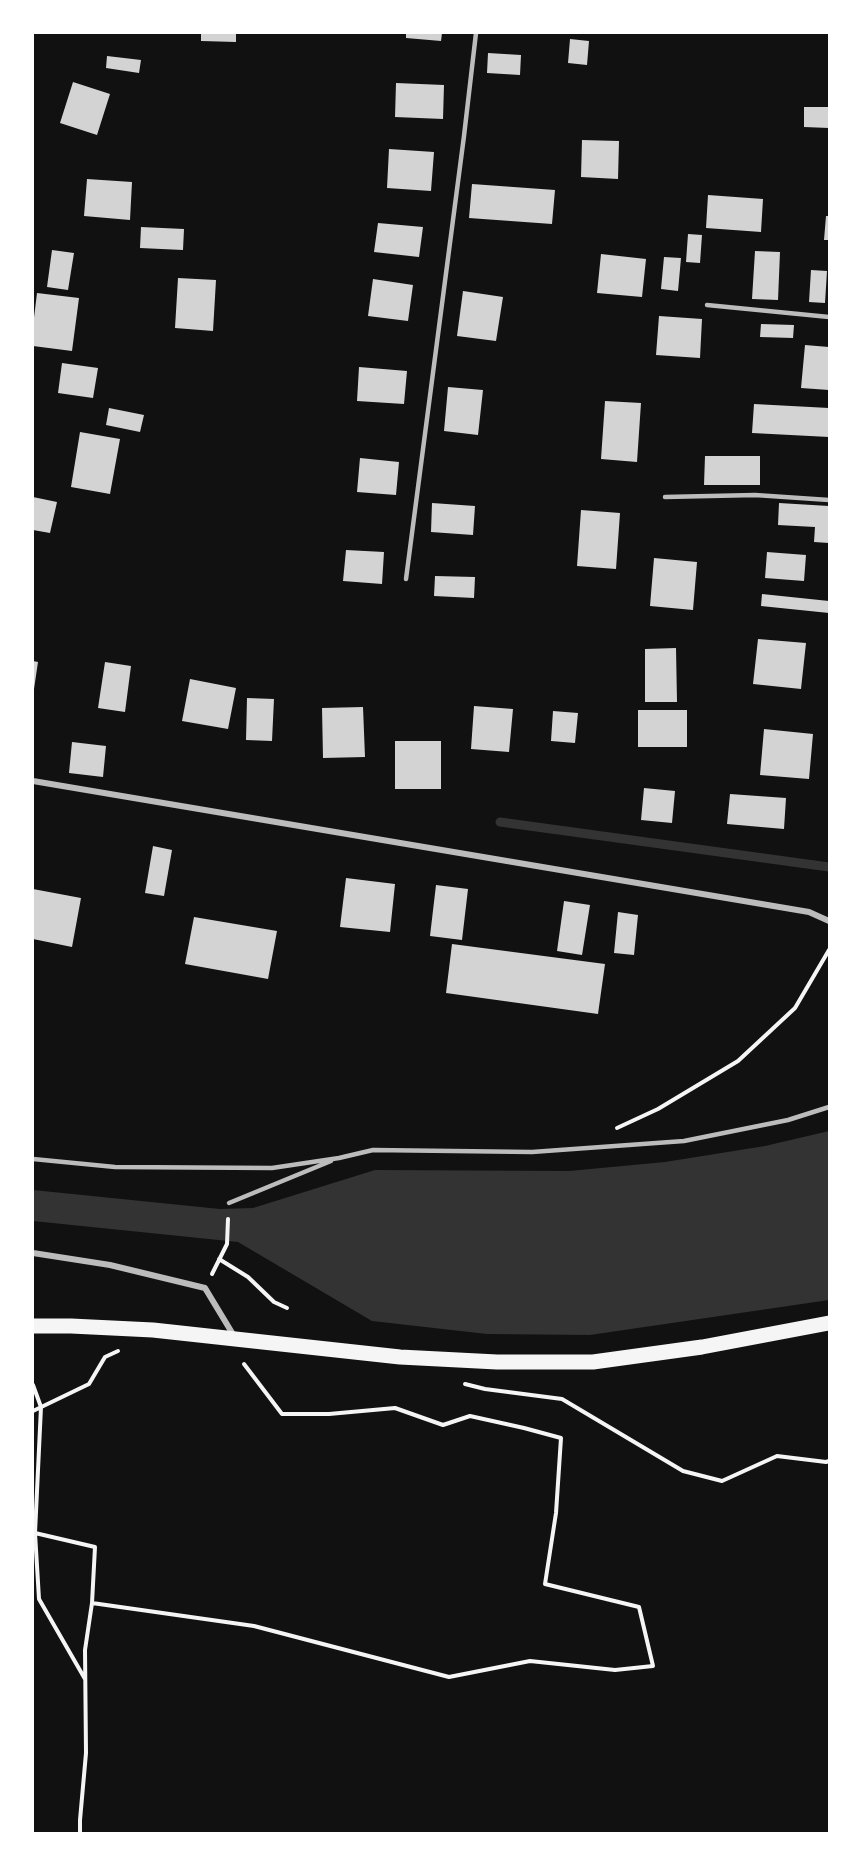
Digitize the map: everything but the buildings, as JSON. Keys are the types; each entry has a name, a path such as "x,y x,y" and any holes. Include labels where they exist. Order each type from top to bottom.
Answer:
{"main road":[{"path":"33,1326 153,1330 400,1357 497,1362 593,1362 702,1347 829,1323"}],"street":[{"path":"33,781 809,912 829,921"},
{"path":"33,1253 110,1265 205,1288 236,1339"}],"lane":[{"path":"406,579 476,33"},
{"path":"707,305 829,317"},
{"path":"665,497 755,495 829,500"},
{"path":"33,1159 115,1167 272,1168 339,1158 373,1150 522,1152 684,1141 788,1119 829,1107"},
{"path":"229,1203 339,1158"}],"path":[{"path":"609,1131 658,1109 738,1061 795,1008 829,950"},
{"path":"205,1288 227,1244 229,1203"},
{"path":"219,1259 248,1277 274,1302 287,1308"},
{"path":"33,1411 89,1384 105,1357 132,1345 153,1330"},
{"path":"92,1603 254,1626 449,1677 530,1660 615,1670 653,1666 639,1607 544,1584 556,1513 561,1438 470,1416 443,1425 395,1408 329,1414 282,1414 247,1365 238,1361"},
{"path":"464,1384 562,1399 683,1471 722,1481 777,1456 829,1461"},
{"path":"33,1385 41,1407 34,1531 39,1599 85,1680"},
{"path":"34,1531 95,1547 92,1603 85,1650 86,1753 80,1833"}],"shaded area":[{"path":"829,1131 829,1300 590,1335 487,1334 372,1321 238,1242 33,1221 33,1190 220,1209 253,1208 375,1170 569,1171 665,1162 765,1146"}],"waterway":[{"path":"500,822 829,867"}]}
